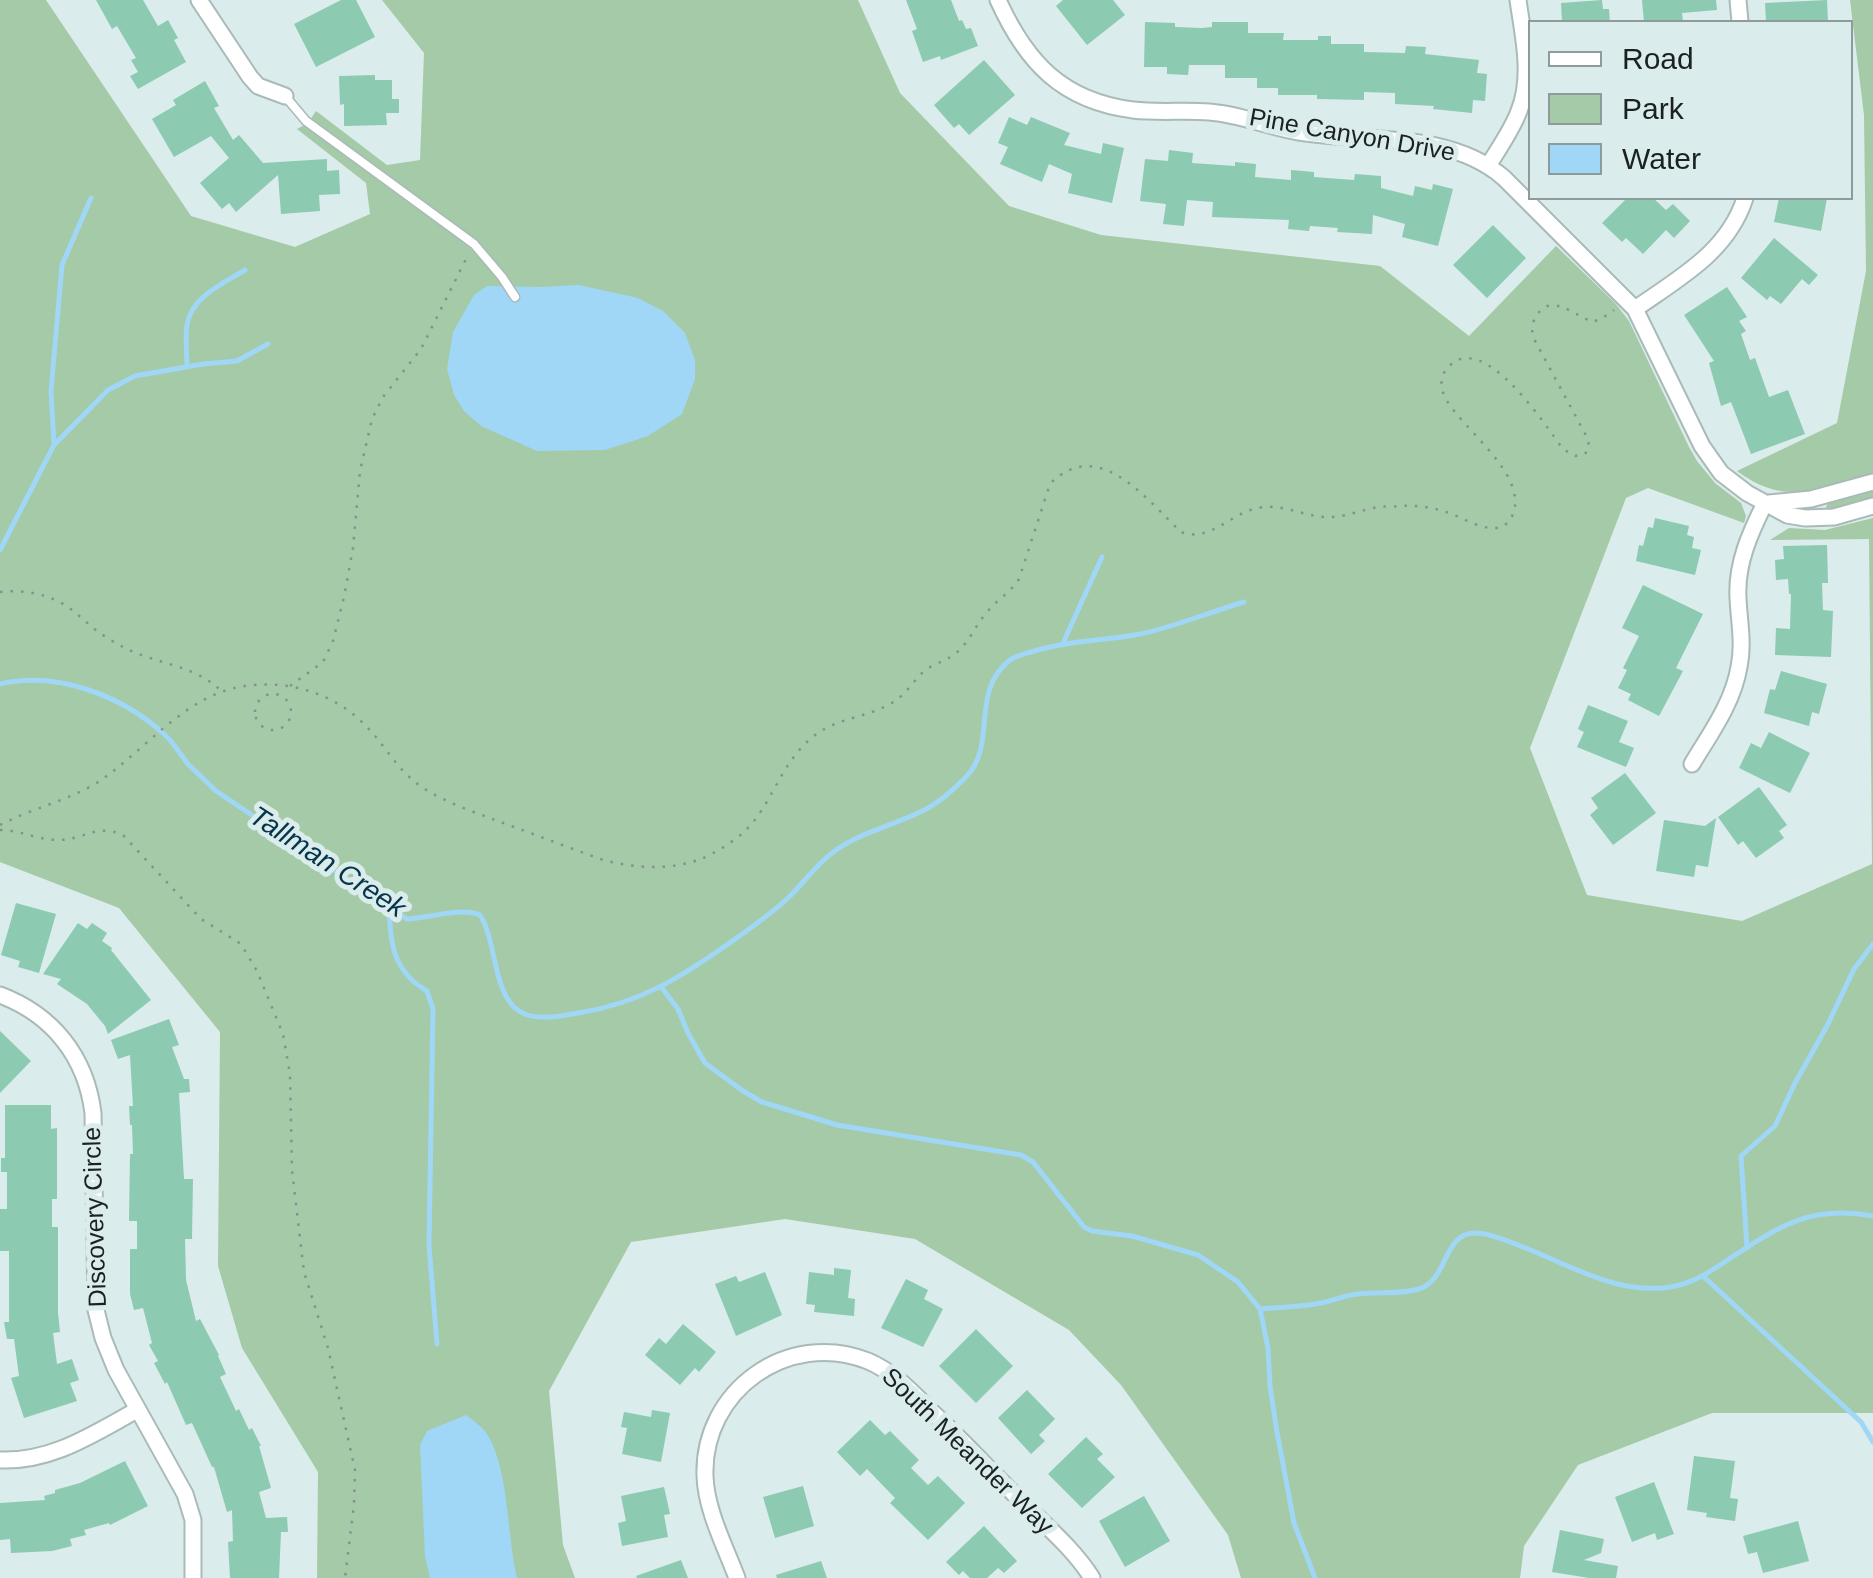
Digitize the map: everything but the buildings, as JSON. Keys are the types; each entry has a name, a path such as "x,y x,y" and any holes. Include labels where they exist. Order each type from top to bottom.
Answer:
{"street":[{"path":"200,0 250,78 258,86 286,96"},
{"name":"Pine Canyon Drive","path":"998,0 1014,34 1038,66 1088,99 1129,110 1216,112 1299,132 1432,145 1488,166 1636,309 1707,456 1721,473 1788,515 1834,517 1873,506"},
{"path":"1488,166 1516,119 1524,95 1526,68 1518,0"},
{"path":"1636,309 1715,250 1734,224 1743,200"},
{"path":"1692,764 1736,683 1742,654 1740,565 1766,503 1801,501 1873,482"},
{"name":"Discovery Circle","path":"0,996 26,1007 55,1029 76,1057 91,1094 96,1310 102,1338 185,1494 193,1520 193,1578"},
{"name":"South Meander Way","path":"736,1578 708,1500 705,1480 708,1447 718,1418 737,1390 768,1366 795,1355 826,1352 869,1362 904,1384 1092,1578"},
{"path":"0,1460 53,1454 137,1410"}],"lane":[{"path":"286,96 306,121 474,244 515,297"}],"path":[{"path":"289,686 323,662 332,641 353,548 360,471 372,418 383,397 422,348 474,244"},
{"path":"0,827 102,779 204,700 234,688 274,685 318,694 348,710 400,770 426,790 456,805 603,860 644,867 703,858 746,830 808,740 841,720 895,702 926,669 945,661 965,644 986,613 1012,591 1050,484 1058,476 1091,464 1102,467 1124,480 1181,532 1192,536 1204,534 1247,510 1275,506 1323,517 1414,505 1448,512 1490,529 1498,528 1512,516 1510,483 1498,460 1442,394 1442,376 1462,359 1479,360 1509,382 1564,448 1581,456 1589,448 1588,439 1534,339 1532,326 1536,314 1547,306 1561,306 1592,322 1601,320 1618,306"},
{"path":"0,592 24,592 62,603 114,642 159,662 193,671 211,680 222,692"},
{"path":"273,694 274,685"},
{"path":"273,694 288,702 291,713 282,728 271,730 257,720 256,708 262,698 273,694"},
{"path":"0,827 58,840 106,829 123,835 202,919 242,944 257,971 287,1051 292,1170 304,1272 328,1348 356,1470 345,1578"}],"green space":[{"path":"0,0 46,0 191,216 295,247 370,214 366,183 297,129 308,123 316,111 387,165 420,160 424,53 382,0 858,0 900,93 1009,206 1101,235 1380,266 1469,336 1556,246 1629,321 1697,461 1715,483 1741,503 1746,516 1744,523 1648,488 1626,498 1530,748 1587,895 1742,921 1872,864 1869,539 1770,540 1789,528 1825,530 1873,518 1873,1413 1712,1413 1578,1465 1524,1546 1520,1578 1241,1578 1228,1535 1121,1385 1069,1330 915,1239 785,1219 631,1242 549,1391 563,1545 575,1578 317,1578 318,1472 242,1348 218,1266 220,1032 119,908 0,862"},
{"path":"1850,0 1873,0 1873,473 1820,489 1788,492 1755,482 1737,471 1837,423 1866,271 1864,115"},
{"path":"1873,488 1873,500 1833,510 1826,507 1829,501"}],"water":[{"path":"579,285 638,298 663,311 685,333 695,360 695,379 682,414 648,436 605,450 537,451 481,426 454,395 447,369 453,332 474,295 487,286"},
{"path":"466,1415 489,1437 496,1452 517,1578 430,1578 425,1556 420,1445 427,1431"}],"waterway":[{"path":"54,444 51,391 62,265 91,198"},
{"path":"187,367 187,325 195,306 245,270"},
{"path":"0,550 54,445 108,390 135,376 237,361 268,344"},
{"path":"1064,641 1102,557"},
{"name":"Tallman Creek","path":"0,684 66,684 128,708 164,734 216,791 407,919 454,912 480,915 510,1003 533,1016 564,1016 620,1003 675,978 774,910 836,850 925,810 944,797 975,764 981,749 990,687 1012,659 1057,646 1148,632 1244,602"},
{"path":"389,908 396,956 407,975 427,991 433,1009 429,1245 437,1344"},
{"path":"1747,1248 1741,1156 1775,1126 1854,969 1873,944"},
{"path":"662,988 678,1009 705,1063 762,1102 837,1125 1021,1155 1033,1162 1084,1227 1198,1255 1238,1282 1260,1309 1419,1289 1435,1277 1456,1241 1474,1233 1502,1239 1606,1281 1663,1288 1699,1277 1798,1220 1832,1213 1873,1216"},
{"path":"1704,1277 1861,1422 1873,1442"},
{"path":"1260,1309 1294,1523 1315,1578"}]}
